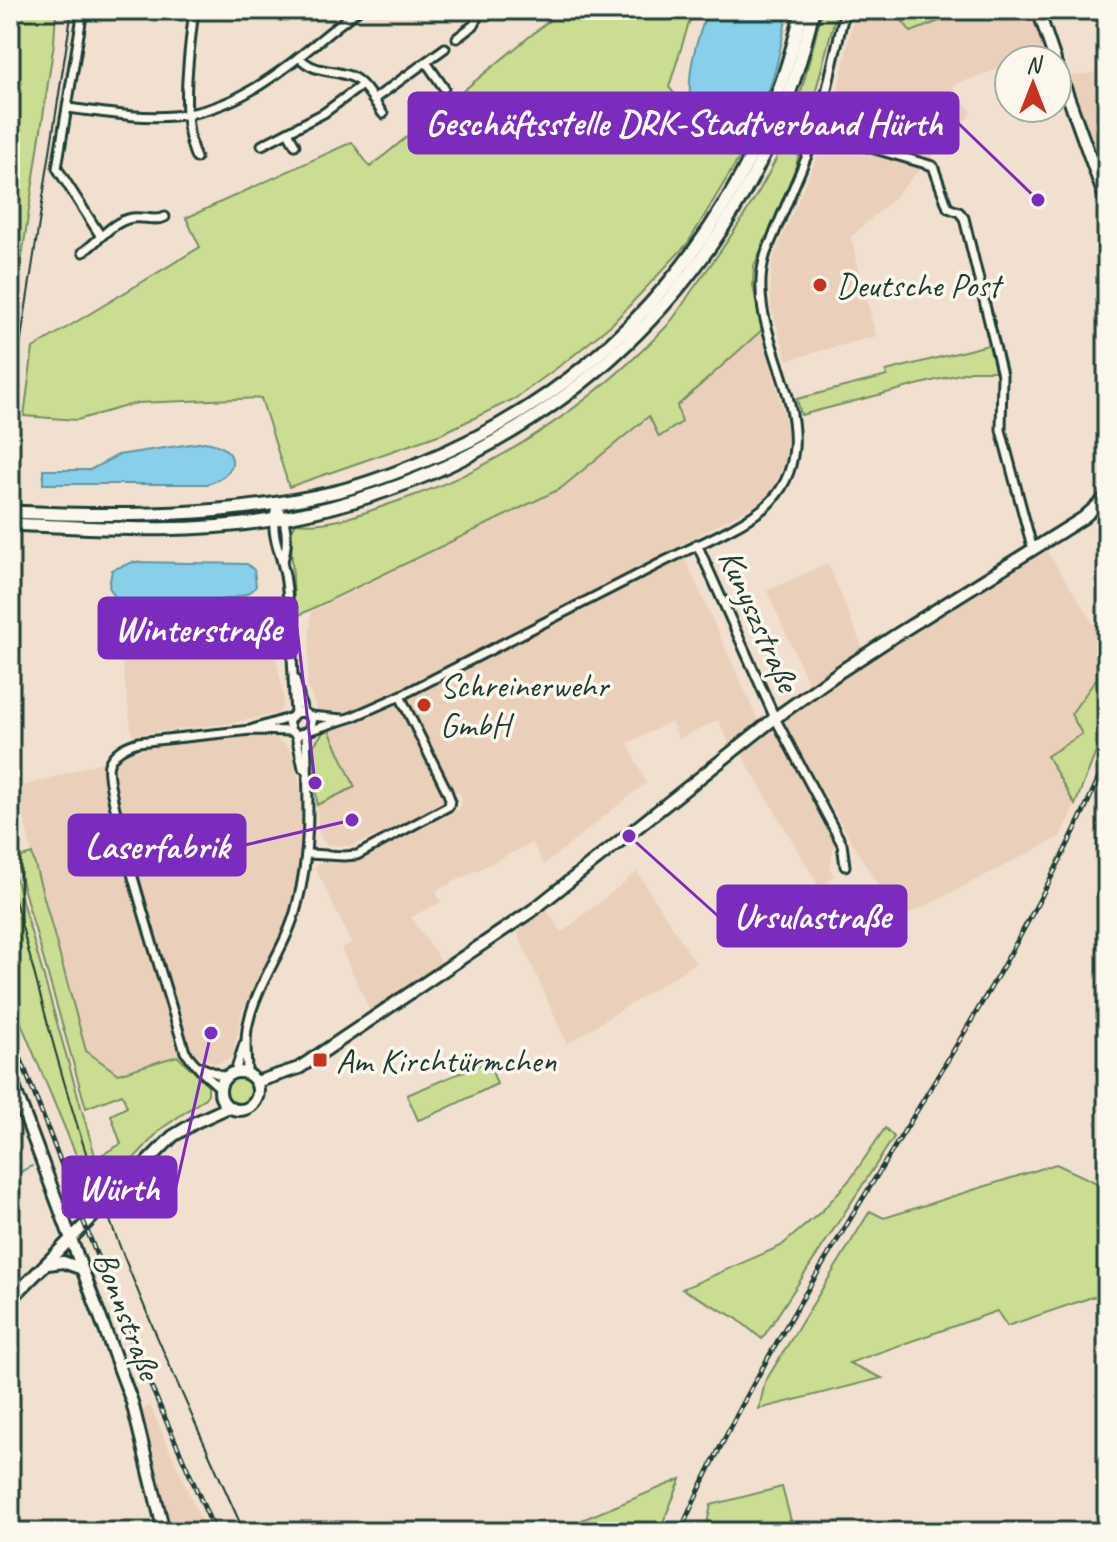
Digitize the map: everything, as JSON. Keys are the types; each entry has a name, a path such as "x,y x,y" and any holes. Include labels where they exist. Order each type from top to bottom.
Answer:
{"main road":[{"path":"10,512 74,516 144,515 277,504 353,487 442,454 520,414 556,390 618,338 648,308 705,236 730,196 771,112 802,10"},
{"path":"10,524 186,527 285,518 392,490 472,455 556,403 626,346 691,274 724,226 755,173 790,92 813,10"}],"street":[{"path":"83,10 57,168 100,235"},
{"path":"194,10 189,114 191,147 196,158"},
{"path":"68,108 144,117 189,114 232,102 299,57 358,10"},
{"path":"457,38 475,24 478,10"},
{"path":"229,1107 185,1052 122,836 109,785 109,765 121,750 138,742 251,730 308,732 345,719 400,696 765,506 782,487 791,467 794,441 793,422 763,307 760,276 766,253 817,132 845,10"},
{"path":"1038,10 1050,44"},
{"path":"373,100 445,48"},
{"path":"299,57 312,69 352,77 362,85 383,114"},
{"path":"426,62 444,88"},
{"path":"262,145 324,113 362,85"},
{"path":"1073,110 1107,204"},
{"path":"288,132 295,145"},
{"path":"817,132 933,166 948,208 959,212 964,218 1002,375 1001,430 1031,543 1035,548"},
{"path":"83,252 97,242 100,235 129,218 158,220 165,217"},
{"path":"257,1087 289,1073 533,910 775,718 883,643 1083,518 1107,497"},
{"path":"196,1122 218,1101 220,1092 236,1074 252,1009 284,943 297,907 308,854 309,809 305,773 293,733 299,715 283,561 287,547 285,518 277,504"},
{"path":"277,504 272,520 277,550 283,561"},
{"name":"Kunyszstraße","path":"697,544 775,718 842,844 845,866"},
{"path":"308,854 357,855 449,806 447,791 400,696"},
{"path":"299,715 312,723 308,732 305,773"},
{"path":"251,730 299,715 345,719"},
{"path":"198,1066 236,1074 257,1087"},
{"name":"Bonnstraße","path":"10,1076 132,1402 164,1532"},
{"path":"10,1300 173,1136 229,1107 246,1108 255,1101 257,1087"},
{"path":"48,1264 63,1262 80,1268"}],"shaded area":[{"path":"855,10 894,10 911,32 968,10 1031,10 1043,44 993,44 993,71 952,86 972,113 891,201 851,237 876,336 787,360 771,307 772,264 831,125"},
{"path":"1107,70 1107,184 1073,88 1073,76"},
{"path":"762,330 786,423 784,465 769,494 760,502 679,546 759,722 730,745 718,720 679,739 671,722 628,743 646,783 544,865 532,843 436,891 441,902 411,917 444,965 371,1014 341,948 351,943 315,867 319,863 349,861 374,853 459,809 462,799 458,791 439,809 352,846 327,845 321,838 317,805 354,787 329,730 325,730 307,685 311,612 560,489 649,416 660,437 676,406"},
{"path":"1047,551 1107,644 1107,664 1071,714 1083,734 1047,756 1075,805 1060,837 898,920 783,725 785,716 887,645"},
{"path":"828,563 863,649 810,687 767,591"},
{"path":"267,608 284,700 280,713 232,723 132,735 117,624"},
{"path":"770,728 778,730 835,840 830,869 834,875 821,890 740,752"},
{"path":"260,734 275,738 288,747 296,762 303,812 300,869 274,951 242,1012 232,1057 216,1064 194,1053 118,1074 86,1051 32,854 18,788 146,748"},
{"path":"637,872 696,963 567,1044 517,932 546,909 562,932"},
{"path":"150,1405 206,1532 170,1532 153,1450 141,1411"}],"green space":[{"path":"10,10 56,10 54,43 10,337"},
{"path":"562,10 693,10 669,87 700,126 748,143 688,243 612,324 569,359 516,398 441,434 289,487 261,398 137,403 77,420 24,416 33,348 200,247 186,218 352,142 370,167"},
{"path":"822,10 837,10 794,173 754,266 753,285 762,330 677,406 682,422 659,437 649,416 560,489 295,617 291,532 296,523 324,523 352,516 407,498 478,468 577,405 608,381 668,324 737,227 775,161 808,68"},
{"path":"894,10 968,10 911,32"},
{"path":"992,344 996,371 971,371 801,415 797,399 887,376 886,371"},
{"path":"1107,664 1107,724 1075,805 1047,756 1082,734 1071,714"},
{"path":"325,730 329,730 355,787 317,805 313,746"},
{"path":"32,854 86,1051 118,1074 177,1056 208,1084 208,1094 204,1099 161,1129 115,1179 110,1176 103,1154 121,1144 111,1115 127,1107 122,1094 86,1108 15,859"},
{"path":"10,859 104,1187 95,1200 10,997"},
{"path":"488,1061 497,1084 418,1120 407,1095"},
{"path":"238,1076 244,1077 252,1085 252,1097 244,1105 238,1106 232,1105 224,1097 223,1091 224,1085 232,1077"},
{"path":"885,1128 894,1137 762,1339 736,1318 682,1289 781,1246 823,1210 852,1177"},
{"path":"1056,1164 1097,1183 1107,1210 1107,1292 1007,1326 997,1311 849,1363 882,1378 759,1409 765,1382 870,1211 884,1218"},
{"path":"681,1479 659,1532 564,1532 565,1527"},
{"path":"782,1487 794,1532 705,1532 711,1505"}],"water":[{"path":"708,10 788,10 770,88 759,111 741,126 719,127 699,116 693,106 690,95 692,62"},
{"path":"204,442 225,449 232,461 226,474 207,484 43,484 43,470 90,470 118,455"},
{"path":"133,562 247,564 254,570 256,586 249,593 202,602 117,600 109,587 112,570"}],"waterway":[{"path":"10,1177 32,1166"}],"tram line":[{"path":"10,410 72,10"},
{"path":"10,881 47,1022 89,1162 162,1349 244,1532"}],"railway":[{"path":"680,1532 728,1432 781,1336 1008,957 1061,859 1107,759"},
{"path":"10,1031 119,1313 215,1532"}],"place":[{"name":"Geschäftsstelle DRK-Stadtverband Hürth","path":"1038,200"},
{"name":"Deutsche Post","path":"820,285"},
{"name":"Schreinerwehr GmbH","path":"424,705"},
{"name":"Winterstraße","path":"315,783"},
{"name":"Laserfabrik","path":"352,820"},
{"name":"Ursulastraße","path":"629,836"},
{"name":"Würth","path":"211,1033"},
{"name":"Am Kirchtürmchen","path":"320,1060"}]}
